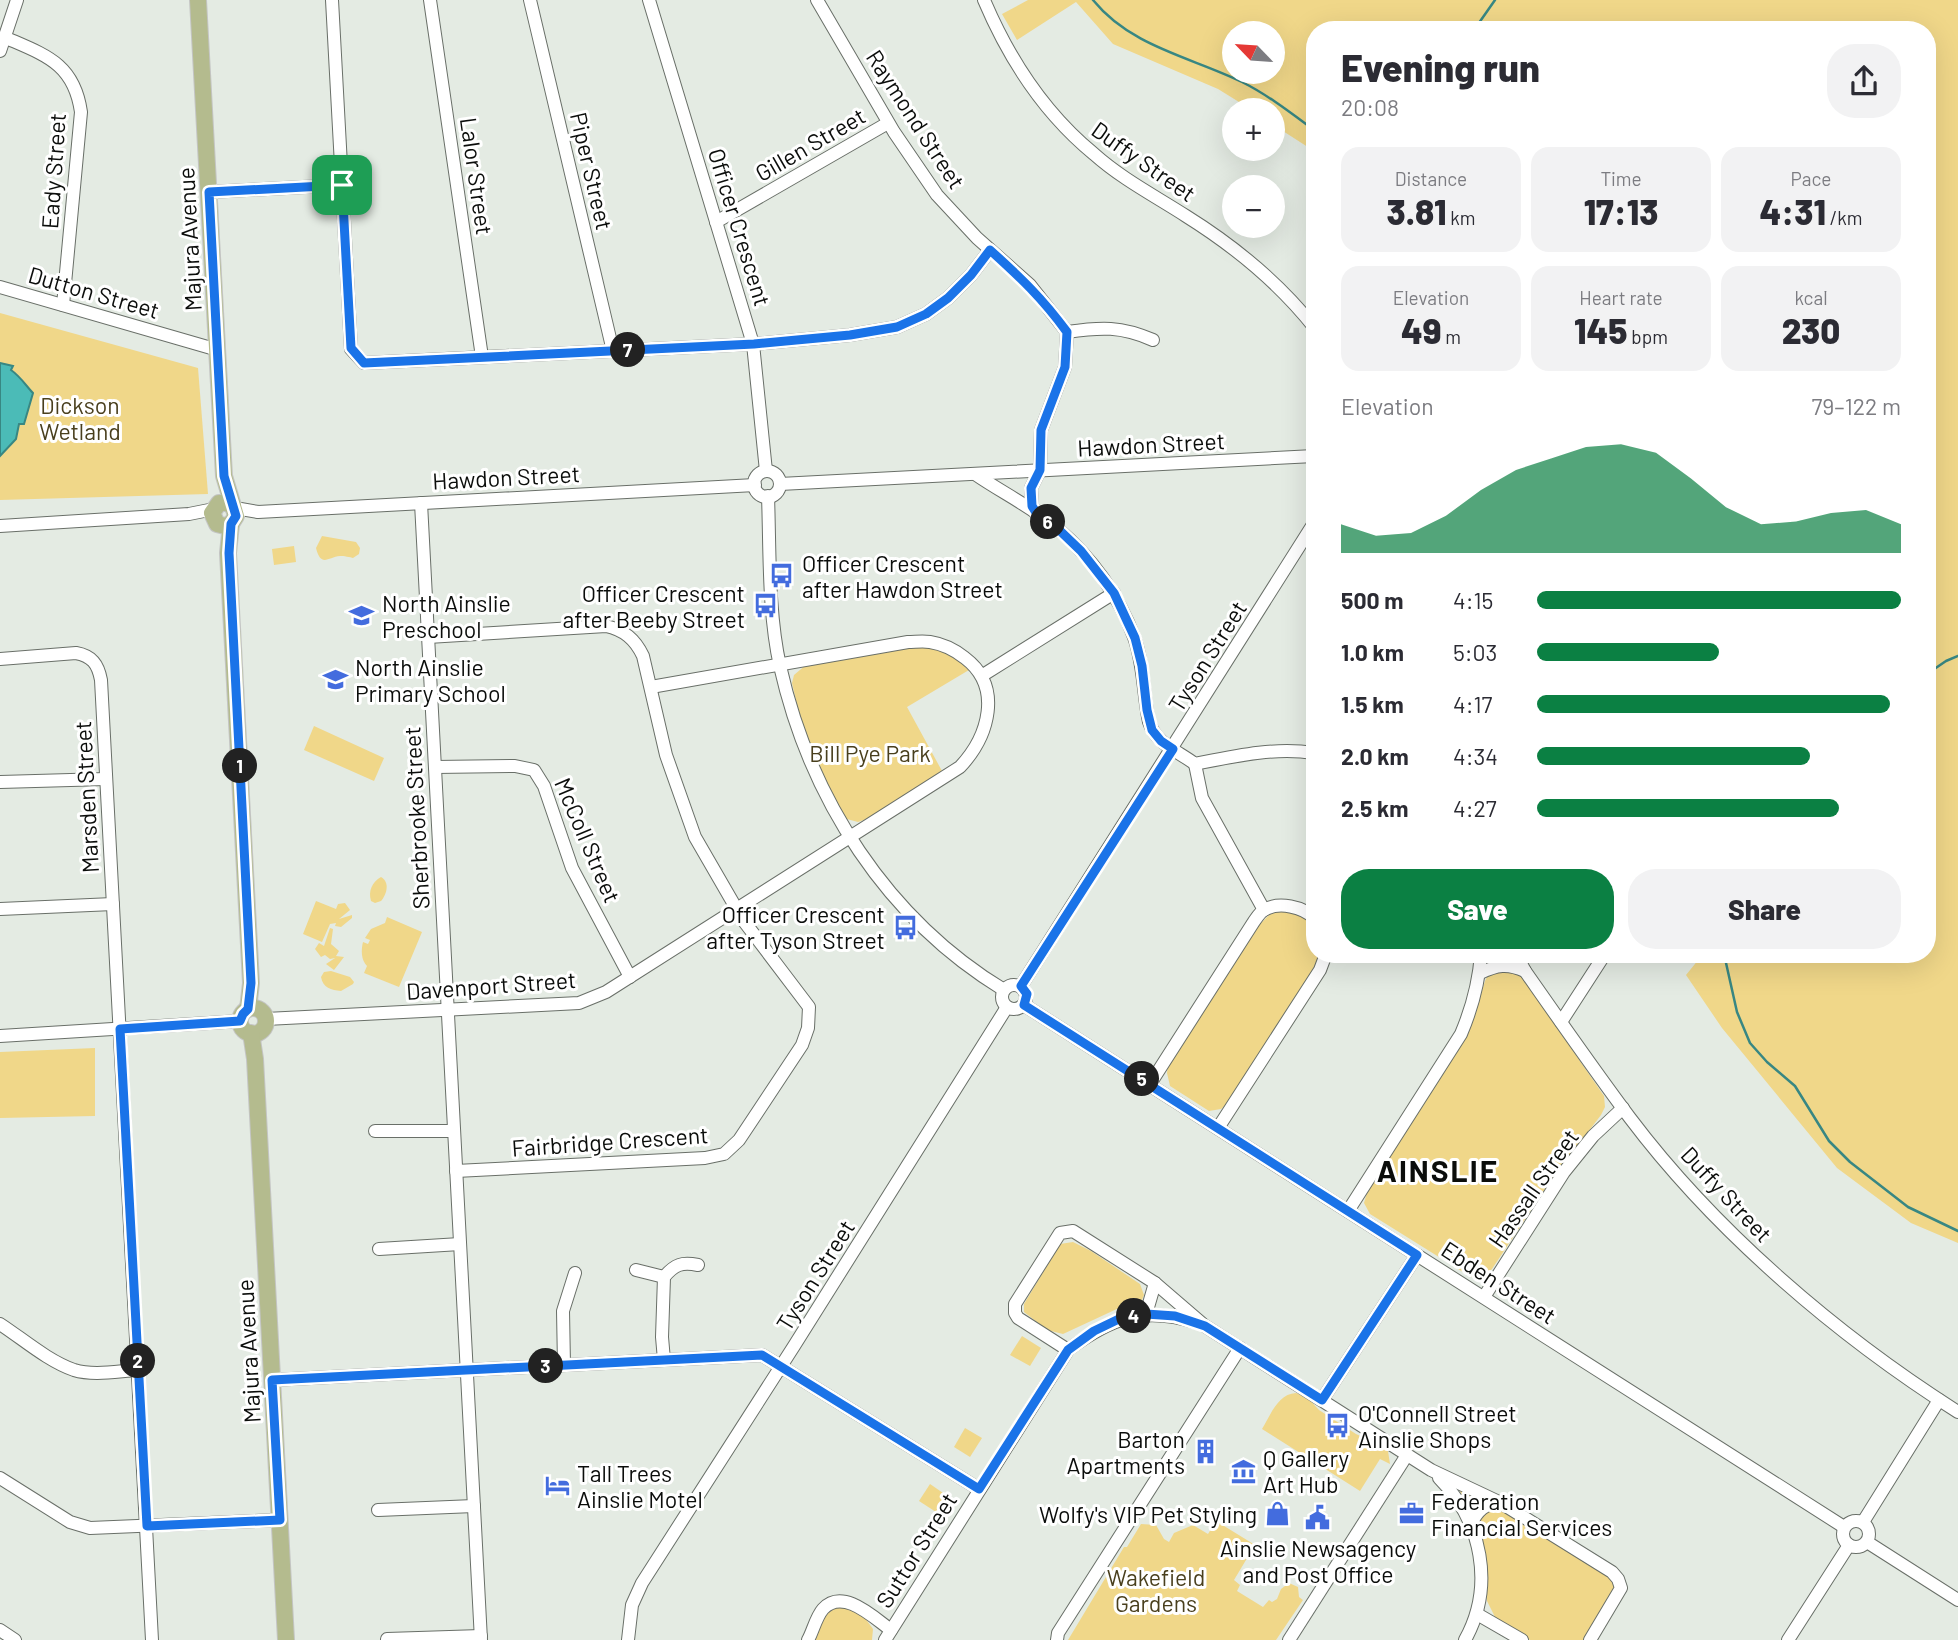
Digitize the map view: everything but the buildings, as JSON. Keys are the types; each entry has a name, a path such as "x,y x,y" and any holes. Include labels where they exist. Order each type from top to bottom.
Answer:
{"main road":[{"name":"Majura Avenue","path":"198,0 286,1640"}],"street":[{"path":"0,51 17,0"},
{"path":"331,0 351,348 364,363 754,344 850,335 897,327 926,314 948,298 971,275 990,250"},
{"name":"Lalor Street","path":"430,0 482,357"},
{"name":"Piper Street","path":"530,0 613,351"},
{"name":"Officer Crescent","path":"649,0 754,344 766,471"},
{"name":"Raymond Street","path":"817,0 888,123 937,195 990,250 1030,285 1067,332"},
{"name":"Duffy Street","path":"985,0 999,36 1023,75 1049,110 1075,138 1129,181 1188,217 1253,264 1306,319"},
{"name":"Eady Street","path":"4,37 50,57 62,67 78,93 81,112 63,305"},
{"name":"Gillen Street","path":"716,222 888,123"},
{"path":"209,192 342,185"},
{"name":"Dutton Street","path":"0,287 218,350"},
{"path":"1037,514 1032,506 1030,492 1040,470 1041,430 1065,367 1067,332 1104,327 1125,330 1153,340"},
{"name":"Hawdon Street","path":"780,484 1306,456"},
{"path":"766,471 776,474 780,484 776,492 768,496 758,492 755,485 758,476 766,471"},
{"path":"975,474 1055,526 1081,551 1114,593 1135,638 1152,730 1161,741 1195,764 1202,798 1264,910"},
{"name":"Hawdon Street","path":"0,526 755,485"},
{"path":"768,496 773,603 780,665 797,728 846,840 899,904 948,951 1004,990"},
{"name":"Sherbrooke Street","path":"387,1639 481,1638 421,503"},
{"name":"Tyson Street","path":"1021,986 1306,536"},
{"path":"651,687 908,642 930,642 953,649 983,675 1114,593"},
{"name":"Fairbridge Crescent","path":"428,636 606,626 624,633 638,645 651,687 666,755 695,837 736,909 808,1007 808,1028 802,1045 739,1140 724,1154 705,1158 456,1171"},
{"name":"Marsden Street","path":"0,659 76,653 87,655 98,666 152,1640"},
{"name":"Davenport Street","path":"0,1036 579,1003 606,992 960,767 974,752 985,728 988,701 983,675"},
{"path":"1195,764 1264,751 1306,752"},
{"name":"McColl Street","path":"435,767 515,766 534,770 544,786 572,867 629,977"},
{"path":"0,782 106,779"},
{"path":"0,909 113,904"},
{"path":"1150,1084 1264,910 1291,906 1306,912"},
{"path":"1218,1128 1322,963"},
{"path":"1348,1211 1454,1045 1470,1011 1481,963"},
{"name":"Duffy Street","path":"1521,963 1575,1045 1623,1108 1675,1171 1752,1252 1799,1295 1848,1334 1958,1412"},
{"path":"1561,1022 1599,963"},
{"path":"1480,973 1501,965 1512,965 1525,971"},
{"path":"1010,985 1021,986 1027,994 1024,1005 1017,1009 1007,1007 1003,1001 1004,990 1010,985"},
{"name":"Ebden Street","path":"1024,1005 1844,1527"},
{"name":"Tyson Street","path":"628,1640 632,1605 642,1583 782,1366 1007,1007"},
{"name":"Hassall Street","path":"1483,1297 1564,1172 1594,1136 1623,1108"},
{"path":"375,1131 454,1130"},
{"path":"1068,1350 1018,1318 1015,1304 1060,1233 1073,1231 1155,1283 1205,1326 1407,1455 1431,1470 1501,1503 1612,1572 1621,1584 1620,1592 1590,1640"},
{"path":"379,1248 460,1244"},
{"path":"1322,1400 1417,1255"},
{"path":"664,1360 664,1276 684,1262 698,1265"},
{"path":"636,1270 664,1276"},
{"path":"564,1365 563,1311 575,1273"},
{"path":"1146,1314 1155,1283"},
{"name":"Suttor Street","path":"808,1640 823,1609 837,1602 853,1603 888,1635 1068,1350 1094,1331 1121,1318 1146,1314 1175,1316 1205,1326"},
{"path":"0,1324 59,1363 75,1370 98,1373 139,1370"},
{"path":"1057,1640 1058,1633 1240,1348"},
{"path":"272,1380 762,1355 979,1489"},
{"path":"1863,1522 1939,1400"},
{"path":"1289,1640 1407,1455"},
{"path":"1431,1470 1464,1508 1479,1552 1482,1579 1477,1614 1465,1640"},
{"path":"0,1478 79,1526 90,1528 280,1520"},
{"path":"1471,1525 1483,1508 1493,1502 1501,1503"},
{"path":"378,1510 474,1506"},
{"path":"1851,1521 1863,1522 1870,1533 1867,1542 1857,1548 1849,1545 1843,1537 1844,1527 1851,1521"},
{"path":"1867,1542 1958,1600"},
{"path":"1788,1640 1849,1545"},
{"path":"1477,1614 1522,1640"},
{"path":"0,1630 15,1640"}],"green space":[{"path":"1028,0 1958,0 1958,1243 1911,1223 1837,1168 1722,1028 1686,975 1696,963 1936,963 1936,21 1306,21 1306,146 1285,132 1285,98 1233,98 1218,89 1113,44 1076,2 1017,40 1002,14"},
{"name":"Dickson Wetland","path":"0,313 198,368 208,494 0,500"},
{"path":"322,536 356,542 360,548 359,554 353,558 340,556 323,560 316,548"},
{"path":"294,546 296,562 274,565 272,549"},
{"name":"Bill Pye Park","path":"926,646 952,655 969,670 907,707 942,771 867,819 858,822 843,818 831,796 800,718 792,683 794,675 807,664 894,648"},
{"path":"314,726 384,758 374,781 304,750"},
{"path":"381,877 387,885 386,892 381,901 375,903 371,901 370,890"},
{"path":"316,901 336,909 338,904 345,903 350,910 339,919 352,915 341,927 335,926 336,923 330,924 322,942 303,934"},
{"path":"1285,910 1306,918 1306,963 1318,963 1227,1104 1221,1109 1209,1111 1170,1086 1168,1065 1256,928 1270,914"},
{"path":"387,917 422,932 399,987 364,973 367,966 362,955 363,942 368,944 370,940 365,938 371,929 385,923"},
{"path":"330,928 333,929 331,944 339,951 336,956 344,957 334,970 326,964 335,958 330,959 325,955 321,957 315,949 319,943 324,946"},
{"path":"1506,970 1521,975 1604,1096 1605,1107 1549,1183 1492,1269 1484,1277 1471,1277 1370,1214 1364,1203 1368,1189 1474,1017 1488,975"},
{"path":"331,971 350,977 353,984 341,991 328,988 321,977 324,972"},
{"path":"95,1048 95,1116 0,1118 0,1052"},
{"path":"1073,1242 1140,1284 1144,1295 1141,1302 1119,1308 1063,1334 1047,1330 1024,1312 1024,1304 1060,1244"},
{"path":"1022,1336 1041,1348 1030,1366 1010,1355"},
{"path":"1296,1393 1307,1397 1319,1410 1356,1434 1381,1445 1388,1451 1390,1464 1380,1459 1360,1491 1262,1429 1280,1401"},
{"path":"965,1428 982,1438 970,1457 954,1447"},
{"path":"930,1484 946,1495 936,1512 919,1501"},
{"path":"1458,1488 1503,1509 1609,1576 1616,1585 1586,1640 1530,1640 1495,1617 1485,1590 1487,1570 1479,1528"},
{"name":"Wakefield Gardens","path":"1216,1521 1255,1545 1234,1580 1240,1585 1237,1591 1263,1607 1269,1600 1272,1602 1277,1599 1281,1589 1289,1583 1298,1587 1299,1597 1303,1600 1276,1640 1068,1640 1124,1547 1127,1547 1141,1524 1156,1525 1164,1539 1169,1542 1174,1533 1193,1525 1208,1534"},
{"path":"849,1606 865,1618 873,1629 872,1640 810,1640 824,1609"}],"water":[{"path":"0,363 13,366 11,370 33,393 24,424 19,424 16,439 0,456"}],"waterway":[{"path":"1093,0 1108,16 1143,40 1242,82 1306,124"},
{"path":"1480,21 1495,0"},
{"path":"1936,668 1958,656"},
{"path":"1726,963 1737,1012 1750,1043 1795,1086 1829,1141 1850,1162 1908,1207 1958,1231"}],"place":[{"name":"Officer Crescent after Hawdon Street","path":"782,576"},
{"name":"Officer Crescent after Beeby Street","path":"765,606"},
{"name":"North Ainslie Preschool","path":"362,616"},
{"name":"North Ainslie Primary School","path":"335,680"},
{"name":"Officer Crescent after Tyson Street","path":"905,927"},
{"name":"O'Connell Street Ainslie Shops","path":"1338,1426"},
{"name":"Barton Apartments","path":"1205,1452"},
{"name":"Q Gallery Art Hub","path":"1243,1471"},
{"name":"Tall Trees Ainslie Motel","path":"557,1486"},
{"name":"Wolfy's VIP Pet Styling","path":"1277,1514"},
{"name":"Federation Financial Services","path":"1411,1514"},
{"name":"Ainslie Newsagency and Post Office","path":"1318,1518"}],"district":[{"name":"AINSLIE","path":"1438,1170"}],"route":[{"path":"342,185 351,348 364,363 754,344 850,335 897,327 926,314 948,298 971,275 990,250 1030,285 1067,332 1065,367 1041,430 1040,470 1031,488 1032,506 1037,514 1055,526 1081,551 1114,593 1135,638 1152,730 1161,741 1173,749 1021,986 1027,994 1024,1005 1417,1255 1322,1400 1205,1326 1175,1316 1146,1314 1121,1318 1094,1331 1068,1350 979,1489 762,1355 272,1380 280,1520 147,1526 120,1029 240,1021 248,1009 251,983 229,553 231,524 235,520 236,512 224,476 209,192 342,185"}]}
